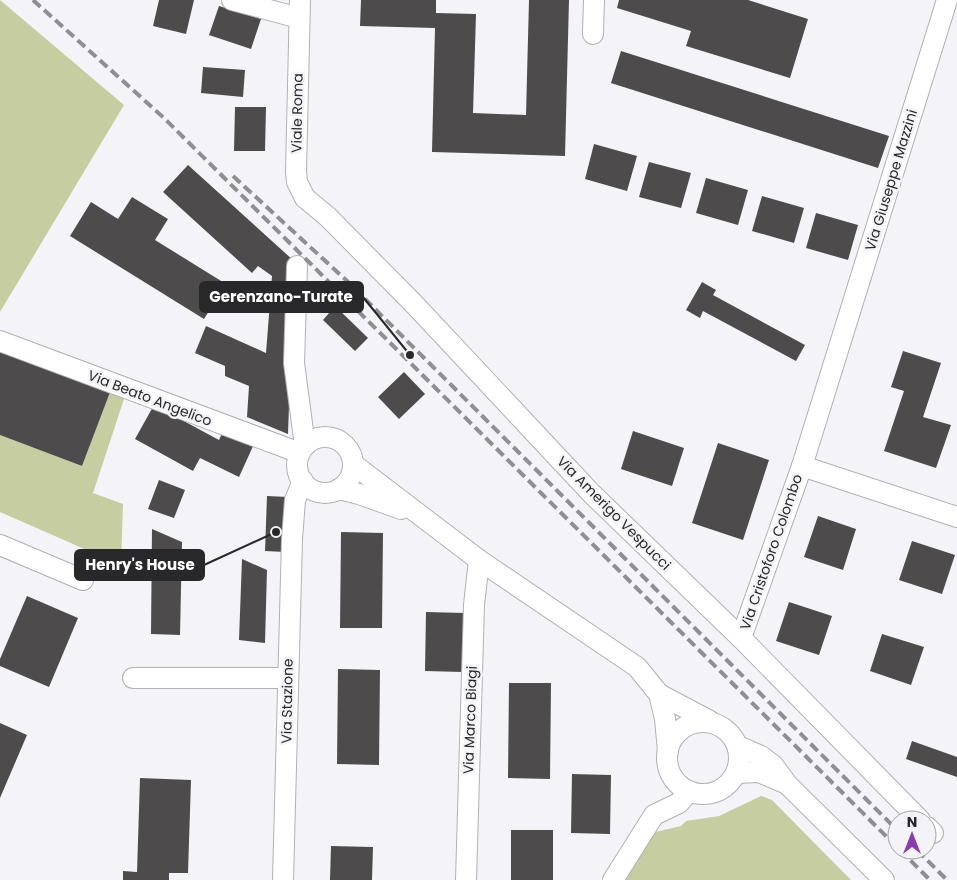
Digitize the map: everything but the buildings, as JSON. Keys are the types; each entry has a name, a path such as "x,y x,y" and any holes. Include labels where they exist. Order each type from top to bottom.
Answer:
{"street":[{"name":"Viale Roma","path":"232,0 299,9 296,182 302,194 311,202"},
{"path":"593,34 594,0"},
{"name":"Via Giuseppe Mazzini","path":"835,360 947,0"},
{"name":"Via Amerigo Vespucci","path":"311,202 414,304 592,494 741,638 910,810"},
{"path":"296,266 294,363 298,396 309,445 298,466 310,487 329,492 339,489 349,479 353,464 350,453 342,443 333,438 309,445"},
{"name":"Via Beato Angelico","path":"0,341 309,445"},
{"name":"Via Cristoforo Colombo","path":"741,638 802,466 835,360"},
{"path":"353,464 480,560 630,660 644,674 659,694 666,724 668,766 672,776 680,786 689,791 706,794 719,790 728,784 736,773 740,759 738,746 729,732 659,694"},
{"name":"Via Cristoforo Colombo","path":"802,466 957,517"},
{"name":"Via Stazione","path":"283,880 292,539 294,523 310,487"},
{"path":"339,489 364,495 422,517"},
{"path":"0,545 83,580"},
{"name":"Via Marco Biagi","path":"466,880 474,605 480,560"},
{"path":"133,678 287,678"},
{"path":"668,751 673,738 686,726 704,722 716,724"},
{"path":"738,746 768,761 787,784 884,880"},
{"path":"736,773 759,772 787,784"},
{"path":"613,880 654,815 679,804 689,791"}],"green space":[{"path":"0,0 124,105 0,312"},
{"path":"112,387 126,393 93,493 123,504 121,565 0,512 0,435 82,466"},
{"path":"761,796 772,800 851,880 620,880 647,834 681,826 686,821 719,816"}],"railway":[{"path":"33,0 164,118 887,837"},
{"path":"233,176 346,280 887,820"},
{"path":"910,860 930,880"},
{"path":"927,860 947,880"}],"place":[{"name":"Gerenzano-Turate","path":"410,355"},
{"name":"Henry's House","path":"276,532"}]}
